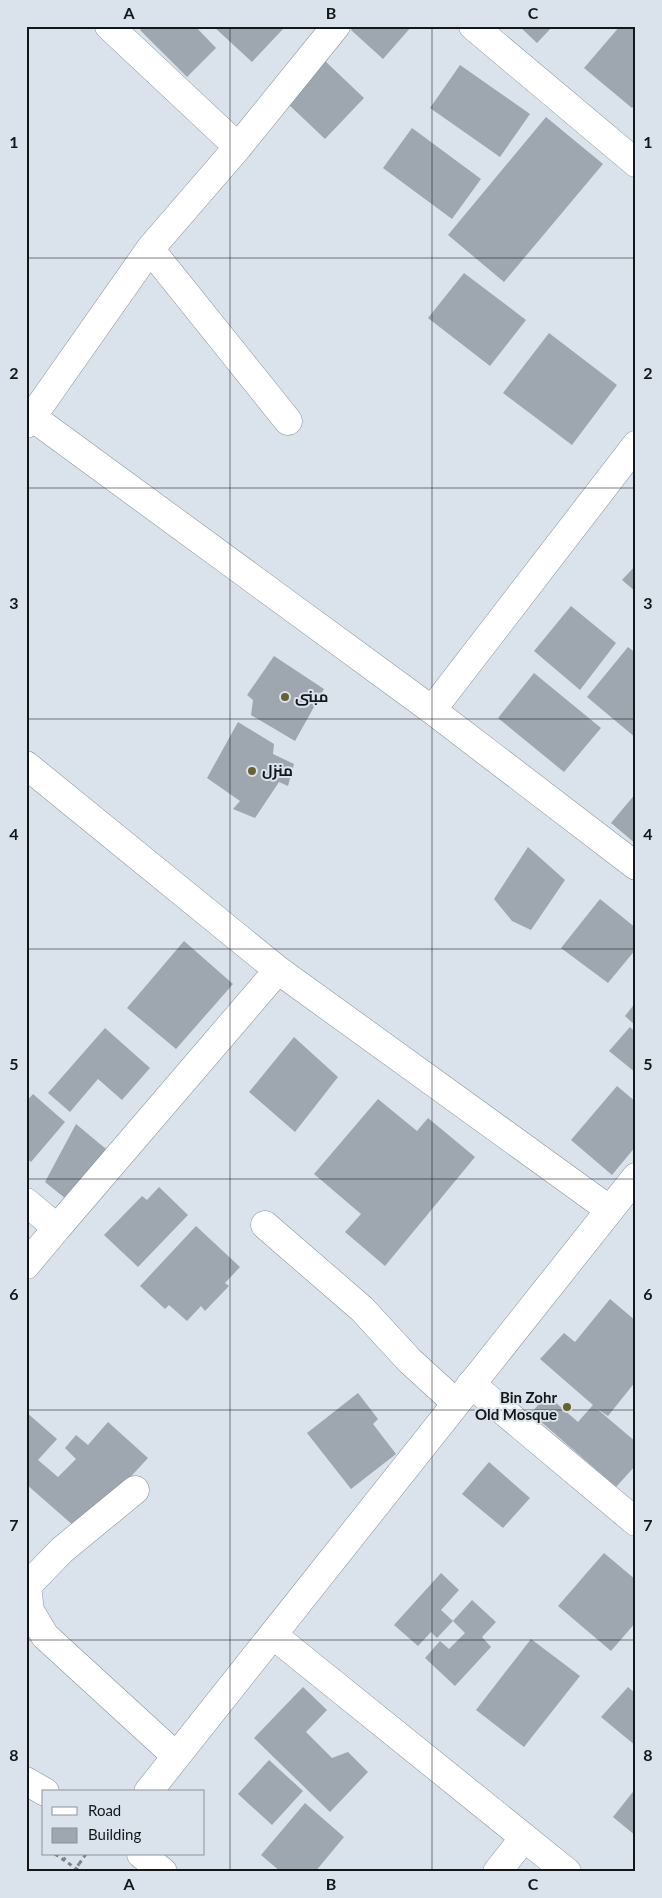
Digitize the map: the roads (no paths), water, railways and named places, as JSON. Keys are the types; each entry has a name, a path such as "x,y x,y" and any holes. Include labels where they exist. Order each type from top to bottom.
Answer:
{"street":[{"path":"109,26 238,147"},
{"path":"336,26 238,147 150,249 29,421 432,710 636,866"},
{"path":"473,26 636,163"},
{"path":"150,249 288,421"},
{"path":"432,710 636,445"},
{"path":"26,766 278,970 610,1210"},
{"path":"26,1265 278,970"},
{"path":"150,1790 636,1177"},
{"path":"26,1202 57,1228"},
{"path":"265,1225 362,1310 410,1361 464,1394 636,1522"},
{"path":"134,1490 62,1550 27,1586 30,1611 45,1636 176,1756"},
{"path":"273,1635 567,1872"},
{"path":"26,1781 42,1790"},
{"path":"497,1872 524,1838"},
{"path":"143,1856 163,1872"}],"place":[{"name":"مبنى","path":"285,697"},
{"name":"منزل","path":"252,771"},
{"name":"Bin Zohr Old Mosque","path":"567,1407"}]}
